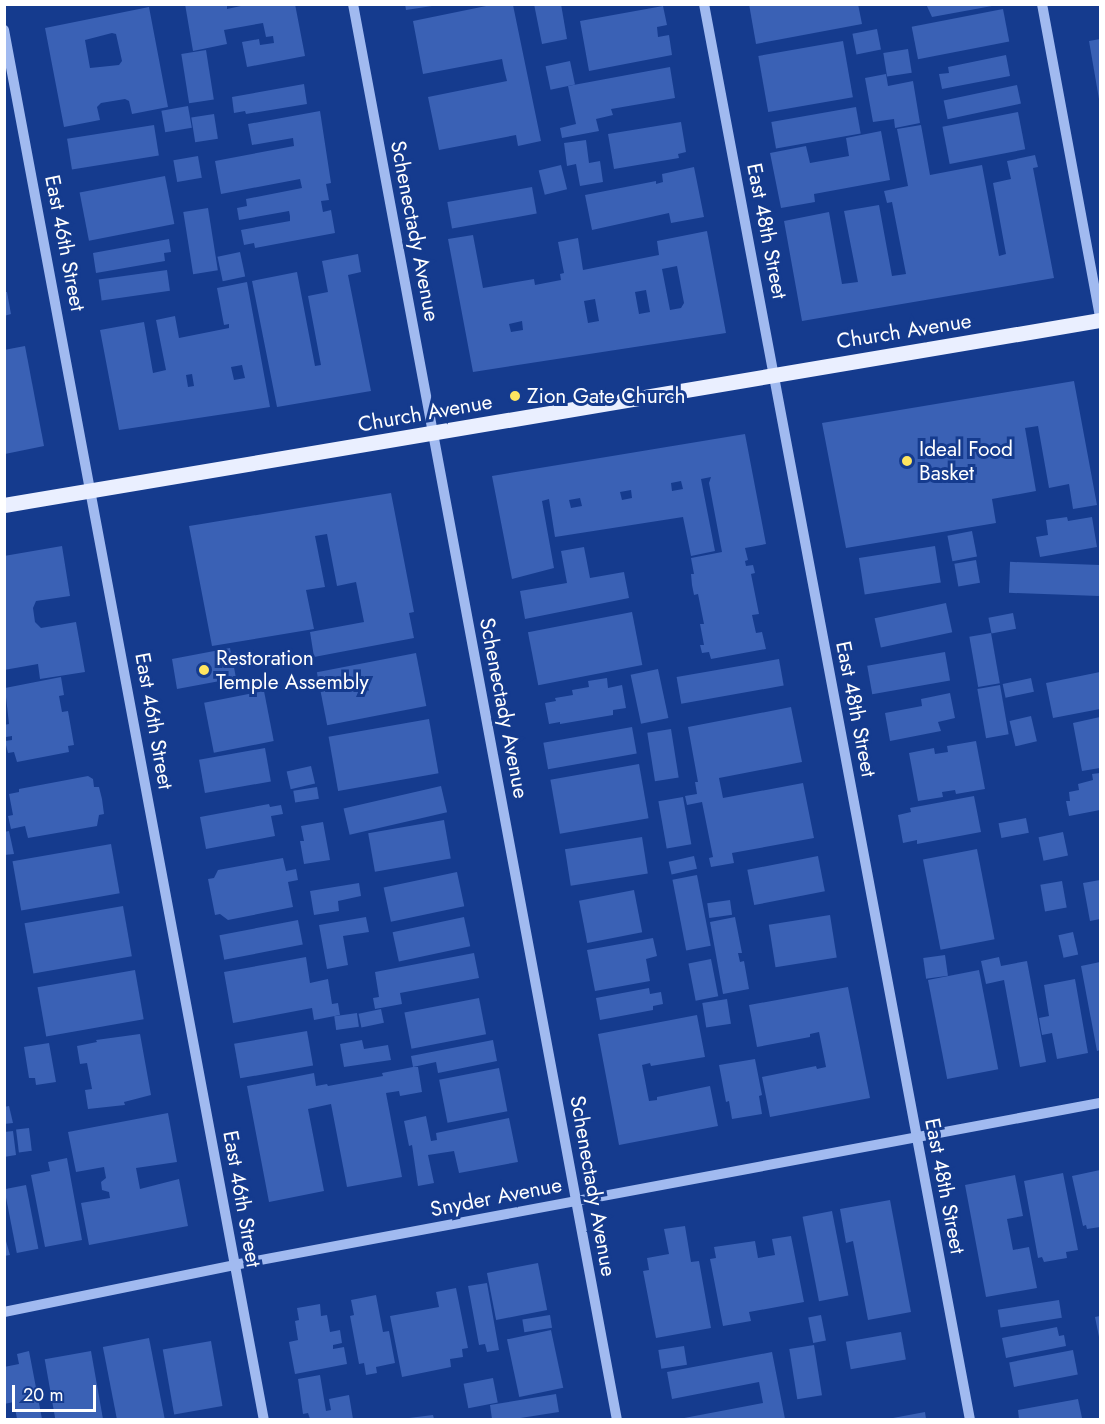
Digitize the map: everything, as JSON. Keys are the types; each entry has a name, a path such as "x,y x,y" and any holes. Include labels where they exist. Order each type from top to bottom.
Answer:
{"main road":[{"name":"Church Avenue","path":"4,505 1101,319"}],"street":[{"name":"Schenectady Avenue","path":"353,4 617,1419"},
{"name":"East 48th Street","path":"705,4 969,1419"},
{"path":"1042,4 1101,319"},
{"name":"East 46th Street","path":"4,30 264,1419"},
{"name":"Snyder Avenue","path":"4,1312 234,1265 1101,1103"}],"building":[{"path":"185,4 227,4 227,9 250,4 295,4 305,56 247,67 242,42 259,39 260,45 274,43 273,36 266,37 263,23 224,30 227,44 193,51"},
{"path":"405,4 432,4 432,6 406,10"},
{"path":"534,4 561,4 567,39 542,44"},
{"path":"749,4 858,4 862,24 756,44"},
{"path":"926,4 992,4 992,6 932,17"},
{"path":"491,5 513,5 541,141 518,146 516,135 439,150 428,97 507,81 502,59 423,74 413,21"},
{"path":"663,6 667,25 657,27 658,37 669,35 672,55 589,71 580,21"},
{"path":"149,7 168,107 132,114 129,101 125,99 101,103 97,107 100,120 64,127 45,28","holes":["116,34 122,61 119,65 90,68 85,40"]},
{"path":"1003,9 1009,41 918,59 912,27"},
{"path":"877,29 881,50 856,54 852,34"},
{"path":"1100,39 1100,99 1099,99 1089,41"},
{"path":"843,41 853,97 768,112 758,56"},
{"path":"908,49 912,73 887,77 883,53"},
{"path":"206,50 214,99 189,103 181,54"},
{"path":"1006,55 1010,76 942,89 939,74 949,73 948,67"},
{"path":"570,61 575,84 551,90 546,66"},
{"path":"670,67 675,98 611,109 613,115 596,119 599,131 562,138 560,128 576,124 568,86"},
{"path":"886,74 888,86 913,81 920,123 895,128 894,119 873,122 865,78"},
{"path":"304,84 307,104 246,114 245,111 234,113 232,97"},
{"path":"1017,85 1021,104 948,119 944,101"},
{"path":"188,106 192,128 165,132 161,111"},
{"path":"856,107 861,134 776,149 771,122"},
{"path":"320,111 331,183 326,184 329,200 321,201 323,212 331,210 335,233 255,248 254,243 244,245 241,230 290,221 290,216 289,211 239,220 237,208 247,206 246,199 302,188 300,179 221,194 215,161 294,146 293,138 252,145 248,124"},
{"path":"1018,112 1025,149 950,164 942,127"},
{"path":"214,114 218,139 195,142 191,118"},
{"path":"681,122 686,152 678,154 679,158 614,169 608,134"},
{"path":"154,125 159,156 72,169 67,139"},
{"path":"921,125 930,175 982,165 999,256 1006,254 993,183 1011,179 1007,161 1035,155 1038,167 1033,168 1054,278 802,321 784,221 829,212 842,284 858,282 844,211 879,205 892,276 906,274 892,202 887,203 884,191 908,186 897,129"},
{"path":"881,131 890,180 814,194 815,202 781,208 770,153 806,146 810,163 849,156 846,138"},
{"path":"586,140 589,163 600,161 603,182 580,186 576,164 567,166 564,143"},
{"path":"198,156 202,178 177,182 173,160"},
{"path":"561,165 567,189 545,195 539,171"},
{"path":"694,167 704,217 671,223 669,213 592,230 585,195 656,181 656,184 663,182 662,174"},
{"path":"165,176 174,224 89,241 80,193"},
{"path":"532,187 537,214 452,229 447,202"},
{"path":"208,208 218,270 193,274 183,212"},
{"path":"707,231 726,333 473,372 448,239 473,235 483,288 534,279 535,285 561,280 560,274 564,273 558,242 578,238 583,270 659,255 657,241","holes":["677,266 684,303 681,308 670,310 662,269","646,290 650,312 639,314 635,292","595,299 599,321 588,323 584,301","522,321 523,330 511,332 509,324"]},
{"path":"169,239 171,252 164,253 165,261 96,273 93,253"},
{"path":"240,252 245,276 223,281 218,257"},
{"path":"358,254 361,272 348,275 371,391 277,407 252,281 297,272 315,366 321,365 308,296 328,292 322,261"},
{"path":"167,270 170,291 102,300 99,280"},
{"path":"247,282 270,407 119,430 100,330 144,322 153,373 166,370 156,320 175,316 179,338 229,328 229,324 224,325 217,288","holes":["242,365 245,378 234,380 231,367","192,374 194,386 188,387 186,375"]},
{"path":"4,292 7,292 11,314 4,316"},
{"path":"25,346 44,446 5,454 4,350"},
{"name":"Ideal Food Basket","path":"1074,381 1097,505 1073,509 1069,484 1049,488 1038,426 1025,428 1036,491 992,499 996,523 846,548 822,423"},
{"path":"745,434 766,544 745,548 748,560 745,561 746,566 753,565 755,573 751,574 759,614 752,615 756,633 762,632 766,649 711,659 709,652 702,653 700,645 704,645 700,624 704,624 698,594 694,595 692,585 691,574 694,574 691,558 722,552 709,483 711,477 701,479 715,551 691,556 683,517 555,537 549,499 542,501 554,568 512,579 492,476","holes":["681,481 683,489 672,491 671,483","631,490 632,498 622,500 620,492","580,498 582,506 571,508 569,500"]},
{"path":"391,493 414,612 409,613 414,638 314,657 310,632 364,622 356,582 337,586 327,534 315,536 325,587 306,590 314,629 212,646 189,526"},
{"path":"1067,517 1068,521 1092,517 1097,547 1040,557 1036,537 1048,535 1046,520"},
{"path":"972,531 977,557 952,561 947,536"},
{"path":"62,546 70,596 36,601 33,608 35,622 41,628 76,622 85,672 40,679 38,664 4,670 4,556"},
{"path":"935,546 941,583 865,595 859,558"},
{"path":"584,547 590,578 624,572 629,598 525,619 520,591 567,583 561,551"},
{"path":"976,560 980,583 958,586 954,564"},
{"path":"1010,562 1100,565 1099,596 1009,593"},
{"path":"946,603 952,632 881,648 875,618"},
{"path":"632,612 642,665 538,685 528,632"},
{"path":"1013,613 1016,629 992,633 988,618"},
{"path":"991,633 1000,683 978,687 969,637"},
{"name":"Restoration Temple Assembly","path":"230,648 231,653 236,652 238,661 233,662 236,678 177,689 172,659"},
{"path":"945,652 950,681 872,694 867,666"},
{"path":"416,653 426,706 327,725 317,672"},
{"path":"779,659 784,686 681,704 677,677"},
{"path":"658,669 668,718 641,724 631,675"},
{"path":"1100,672 1100,709 1053,718 1046,683"},
{"path":"61,677 64,695 59,696 62,712 68,711 74,745 68,746 69,752 17,762 14,752 8,753 5,741 12,740 12,736 6,737 4,729 4,725 9,724 5,688"},
{"path":"607,678 608,688 622,685 626,708 613,710 613,715 549,724 545,703 556,701 555,698 573,695 572,690 589,687 588,681"},
{"path":"1031,678 1034,692 1006,698 1003,684"},
{"path":"1000,685 1009,734 986,738 977,689"},
{"path":"264,691 274,741 214,753 204,703"},
{"path":"950,693 955,718 938,722 941,731 890,741 885,713 922,706 921,699"},
{"path":"791,707 802,762 719,778 723,798 803,783 814,838 732,853 734,863 711,867 709,858 713,857 702,802 687,805 685,796 697,794 695,782 698,782 688,727"},
{"path":"1031,716 1037,741 1015,746 1010,721"},
{"path":"1100,717 1100,768 1082,771 1073,723"},
{"path":"429,719 439,773 338,791 329,737"},
{"path":"632,727 637,754 548,769 543,743"},
{"path":"671,729 679,777 655,781 647,733"},
{"path":"976,741 985,789 956,794 955,790 942,792 943,797 918,801 909,753 934,748 935,754 948,752 947,746"},
{"path":"265,748 271,781 205,793 199,760"},
{"path":"639,764 649,818 560,834 550,780"},
{"path":"311,766 315,784 291,789 287,772"},
{"path":"1100,773 1100,810 1069,816 1066,801 1070,801 1069,792 1079,790 1078,784 1093,780 1092,774"},
{"path":"88,776 93,779 94,787 99,787 102,799 104,814 99,815 97,826 28,838 25,826 11,829 8,816 13,815 9,794 19,792 19,789"},
{"path":"441,786 447,812 350,835 344,808"},
{"path":"317,787 319,799 295,803 293,791"},
{"path":"974,796 981,832 917,844 917,840 903,843 898,815 911,812 910,808"},
{"path":"683,797 691,844 667,849 658,801"},
{"path":"269,804 270,807 281,805 283,814 271,816 275,836 206,849 200,817"},
{"path":"1026,818 1029,833 1001,838 999,823"},
{"path":"444,820 451,858 375,872 368,833"},
{"path":"323,822 330,860 304,864 300,841 304,841 301,826"},
{"path":"9,831 14,854 4,855 4,832"},
{"path":"1063,832 1068,855 1044,861 1039,837"},
{"path":"642,837 648,874 571,886 565,849"},
{"path":"111,844 120,893 21,911 13,861"},
{"path":"977,849 995,939 941,950 923,859"},
{"path":"694,856 697,869 672,875 669,862"},
{"path":"818,856 825,891 754,905 747,870"},
{"path":"283,858 286,871 296,869 298,880 288,882 293,907 228,920 220,914 215,915 208,879 214,878 218,870"},
{"path":"457,872 464,906 391,922 384,888"},
{"path":"697,875 711,946 686,950 672,880"},
{"path":"1100,880 1100,919 1090,921 1083,883"},
{"path":"1062,881 1067,908 1045,911 1040,885"},
{"path":"359,883 361,896 338,901 339,911 314,915 310,891"},
{"path":"634,890 642,932 587,943 579,901"},
{"path":"730,900 732,915 709,918 707,903"},
{"path":"123,906 132,956 33,974 25,923"},
{"path":"830,915 837,957 775,967 769,925"},
{"path":"366,917 369,932 343,936 348,965 327,969 319,925"},
{"path":"464,917 470,946 399,962 393,932"},
{"path":"735,917 742,953 738,953 740,962 744,961 749,989 723,994 710,922"},
{"path":"298,920 303,945 224,960 219,935"},
{"path":"1073,932 1078,954 1064,958 1058,935"},
{"path":"653,938 657,956 646,959 650,981 595,991 587,950"},
{"path":"474,953 479,978 400,993 402,1004 375,1009 373,998 379,997 375,972"},
{"path":"945,955 948,976 926,979 923,958"},
{"path":"306,957 310,983 328,979 332,1004 338,1003 340,1015 314,1020 312,1008 233,1023 224,972"},
{"path":"999,957 1001,966 1027,961 1046,1062 1020,1067 1004,980 986,984 981,961"},
{"path":"711,959 718,996 696,1001 688,963"},
{"path":"1100,962 1100,1050 1097,1051 1081,966"},
{"path":"135,970 144,1019 46,1036 38,987"},
{"path":"979,970 998,1069 947,1079 928,980"},
{"path":"1075,979 1088,1053 1057,1059 1052,1033 1042,1035 1039,1018 1049,1016 1044,985"},
{"path":"848,987 870,1098 770,1117 762,1077 816,1066 817,1069 826,1067 819,1032 810,1034 810,1037 757,1047 749,1005"},
{"path":"649,988 650,994 661,992 663,1004 653,1006 653,1010 600,1020 596,998"},
{"path":"479,998 486,1034 411,1049 404,1013"},
{"path":"727,999 731,1024 706,1028 702,1003"},
{"path":"381,1009 384,1023 361,1027 359,1014"},
{"path":"357,1013 359,1027 336,1030 334,1016"},
{"path":"697,1015 705,1057 651,1066 650,1063 642,1065 649,1101 657,1100 657,1097 710,1086 718,1126 619,1145 598,1034"},
{"path":"307,1031 313,1065 240,1078 234,1044"},
{"path":"140,1034 151,1095 124,1102 125,1105 88,1109 85,1090 92,1089 87,1063 80,1064 77,1046 97,1042 96,1040"},
{"path":"362,1040 364,1049 388,1045 391,1060 344,1067 340,1044"},
{"path":"493,1040 497,1061 438,1073 436,1062 413,1067 411,1056"},
{"path":"49,1043 56,1082 36,1085 35,1078 29,1078 24,1047"},
{"path":"755,1059 762,1095 759,1096 762,1114 732,1119 729,1101 726,1102 719,1065"},
{"path":"418,1067 422,1092 400,1096 399,1091 386,1093 402,1177 347,1187 331,1104 308,1109 324,1191 269,1202 247,1086 314,1073 316,1086 327,1084 328,1086 383,1076 382,1073"},
{"path":"499,1068 507,1111 448,1123 439,1080"},
{"path":"9,1106 13,1123 4,1124 4,1107"},
{"path":"168,1113 177,1162 136,1168 140,1189 179,1179 188,1226 89,1245 81,1203 110,1198 109,1192 102,1190 101,1182 106,1178 104,1167 76,1172 68,1132"},
{"path":"426,1116 431,1141 437,1140 436,1133 509,1118 518,1162 459,1173 454,1151 428,1155 434,1183 418,1186 412,1145 409,1146 404,1121"},
{"path":"29,1128 32,1151 19,1152 16,1130"},
{"path":"13,1131 16,1155 4,1157 4,1132"},
{"path":"67,1158 82,1240 45,1247 31,1175 50,1171 48,1162"},
{"path":"1100,1170 1100,1227 1087,1229 1086,1225 1083,1226 1072,1176"},
{"path":"1063,1173 1078,1250 1066,1252 1067,1258 1044,1262 1042,1257 1038,1258 1024,1181"},
{"path":"1015,1175 1023,1216 1007,1219 1013,1250 1029,1247 1037,1288 986,1297 965,1185"},
{"path":"26,1185 38,1249 17,1253 4,1189"},
{"path":"890,1200 911,1312 868,1320 853,1241 846,1243 840,1209"},
{"path":"832,1211 848,1295 819,1301 803,1217"},
{"path":"685,1226 691,1262 699,1261 711,1328 656,1338 643,1271 649,1270 647,1258 669,1254 664,1229"},
{"path":"4,1234 10,1255 4,1256"},
{"path":"791,1236 804,1302 749,1312 751,1321 723,1326 710,1259 716,1258 714,1247 755,1241 758,1258 775,1255 772,1239"},
{"path":"538,1263 547,1310 496,1320 487,1273"},
{"path":"487,1283 499,1350 487,1352 485,1344 479,1345 468,1286"},
{"path":"456,1288 468,1348 462,1349 463,1357 450,1359 451,1367 402,1377 390,1316 439,1307 436,1292"},
{"path":"376,1295 383,1332 389,1331 395,1363 376,1367 377,1373 366,1375 364,1363 359,1364 350,1316 354,1315 351,1300"},
{"path":"1059,1300 1062,1318 1001,1327 998,1310"},
{"path":"320,1304 321,1316 327,1315 330,1332 340,1330 342,1343 333,1345 333,1349 344,1347 347,1364 295,1374 289,1342 298,1340 295,1321 299,1320 297,1308"},
{"path":"550,1315 552,1328 524,1332 522,1319"},
{"path":"821,1315 826,1341 813,1343 808,1317"},
{"path":"1100,1316 1100,1337 1099,1337 1095,1317"},
{"path":"1057,1327 1059,1336 1064,1335 1066,1346 1006,1358 1002,1338"},
{"path":"551,1330 563,1388 519,1397 507,1339"},
{"path":"901,1332 906,1360 851,1369 846,1342"},
{"path":"149,1338 165,1419 117,1420 103,1347"},
{"path":"211,1341 222,1406 174,1415 163,1350"},
{"path":"814,1345 822,1395 797,1399 789,1349"},
{"path":"684,1346 687,1365 661,1369 658,1350"},
{"path":"1073,1350 1078,1375 1014,1387 1009,1362"},
{"path":"29,1351 42,1419 17,1419 14,1402 4,1404 4,1367 19,1364 17,1354"},
{"path":"91,1351 103,1419 55,1420 45,1359"},
{"path":"772,1352 785,1419 679,1419 763,1403 759,1382 672,1399 667,1372"},
{"path":"320,1375 326,1411 331,1410 329,1399 349,1395 353,1419 310,1419 308,1413 303,1414 298,1379"},
{"path":"493,1378 498,1403 468,1408 464,1384"},
{"path":"556,1394 559,1412 514,1419 492,1419 490,1405"},
{"path":"1078,1399 1082,1418 1019,1419 1018,1410"},
{"path":"925,1412 926,1419 893,1419 893,1418"},
{"path":"433,1415 434,1419 409,1418"}],"place":[{"name":"Zion Gate Church","path":"515,396"},
{"name":"Ideal Food Basket","path":"907,461"},
{"name":"Restoration Temple Assembly","path":"204,670"}]}
